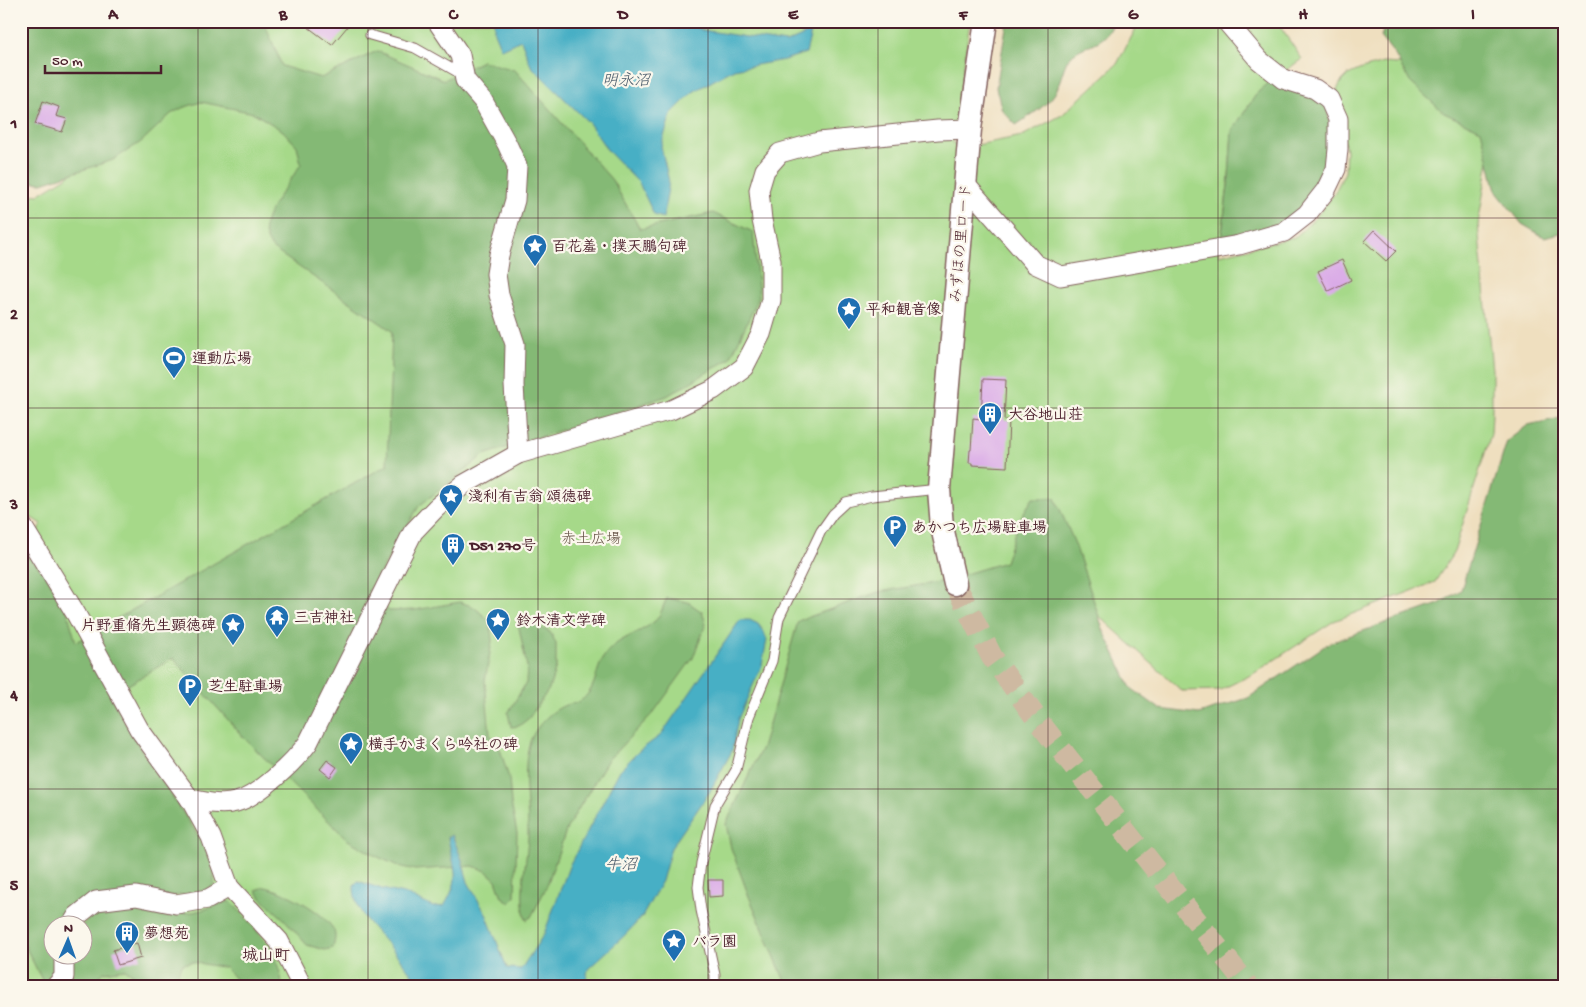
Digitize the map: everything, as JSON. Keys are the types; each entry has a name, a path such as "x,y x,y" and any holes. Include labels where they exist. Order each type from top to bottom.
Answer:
{"street":[{"path":"437,21 460,55 465,80 484,101 517,166 515,200 499,254 496,274 499,295 515,344 514,385 518,454"},
{"name":"みずほの里ロード","path":"955,584 942,527 939,489 970,129 986,21"},
{"path":"965,184 1035,264 1061,276 1239,245 1284,232 1307,214 1326,190 1336,169 1338,119 1329,99 1315,88 1284,79 1277,74 1259,60 1226,21"},
{"path":"190,799 213,804 237,802 262,788 298,756 308,743 413,532 436,508 463,485 518,454 671,410 713,390 744,367 761,334 771,300 771,262 762,220 759,190 765,170 780,153 819,142 938,130 970,129"},
{"path":"21,524 74,611 139,729 190,799 211,837 229,887 279,941 302,986"},
{"path":"80,914 96,901 136,896 176,904 208,899 229,887"},
{"path":"56,986 64,977 64,964"}],"lane":[{"path":"370,35 415,48 464,75"},
{"path":"715,986 715,975 698,887 701,863 715,805 736,770 749,717 772,661 779,618 821,531 833,514 846,502 872,496 939,489"}],"green space":[{"path":"21,21 267,21 265,24 282,66 321,78 377,51 444,80 482,61 515,70 612,180 640,229 713,213 753,232 759,297 730,359 667,396 484,455 419,506 368,593 389,611 415,610 460,602 474,607 490,621 492,641 485,681 490,735 500,749 509,778 511,803 517,833 515,896 510,903 502,897 496,880 486,871 473,866 415,870 398,866 348,840 245,739 173,658 110,696 135,740 203,843 214,870 214,886 197,894 167,896 80,914 42,914 42,964 54,964 51,982 45,986 24,944 21,944 21,553 23,550 45,574 66,608 76,642 387,465 392,331 273,249 269,244 265,231 267,217 301,164 297,146 283,131 254,113 201,102 171,114 141,142 113,160 42,183 21,181"},
{"name":"赤土広場","path":"169,21 970,21 953,143 977,145 1022,136 1062,115 1117,64 1140,21 1276,21 1302,59 1272,80 1232,131 1229,177 1219,255 1295,237 1315,218 1334,194 1345,172 1346,150 1334,96 1341,82 1348,75 1383,63 1469,67 1491,148 1478,225 1492,370 1491,434 1454,552 1435,582 1334,621 1253,674 1220,690 1182,691 1055,576 1224,986 21,986 21,562 41,524 21,511 21,193 38,195 87,164"},
{"path":"1007,21 1114,21 1106,36 1082,48 1068,59 1054,94 1039,109 1016,125 1002,110 996,88"},
{"path":"1386,21 1565,21 1565,232 1544,237 1522,224 1496,191 1481,130 1444,113 1410,82 1395,55 1381,37"},
{"path":"1272,80 1326,101 1334,151 1322,188 1281,228 1221,242 1229,177 1232,131 1257,93"},
{"path":"1565,417 1565,986 787,986 748,894 731,848 726,824 763,745 798,621 878,592 939,582 1005,562 1019,520 1033,498 1055,498 1075,544 1103,629 1131,688 1160,709 1199,714 1248,698 1329,643 1439,604 1461,590 1507,441 1528,425"},
{"path":"667,598 688,602 702,612 706,624 693,658 654,712 607,761 567,828 546,888 531,917 526,920 523,890 528,837 526,760 533,735 542,722 553,712 586,696 592,688 603,658 608,651 620,641 655,621"},
{"path":"526,620 550,632 556,643 556,667 549,689 529,718 519,726 511,727 508,713 526,683 527,667 518,623"},
{"path":"265,887 293,897 321,915 334,931 333,948 325,950 307,945 285,920 261,898 256,890"},
{"path":"230,901 247,919 271,951 280,974 282,986 235,986 235,979 226,968 192,962 183,964 178,973 178,986 140,986 138,978 125,969 104,972 91,986 66,986 70,964 92,964 92,917 94,915 105,909 117,906 181,913 206,909"}],"water":[{"name":"明永沼","path":"494,21 684,21 702,30 786,43 811,32 806,53 784,60 734,69 693,92 671,114 661,146 669,182 663,218 654,215 639,183 608,151 589,123 531,66 521,40 501,49 494,32"},
{"name":"牛沼","path":"740,620 750,620 758,624 767,640 762,665 738,719 732,751 709,793 671,848 662,881 642,917 588,969 585,986 420,986 391,948 366,920 357,904 354,885 358,881 408,895 433,907 444,906 455,879 448,837 452,835 468,882 487,916 507,968 521,969 544,934 570,864 620,770 639,751 661,735"}],"building":[{"path":"300,21 352,21 332,45"},
{"path":"43,101 59,107 56,116 67,119 62,132 35,124"},
{"path":"1374,230 1396,251 1386,261 1364,241"},
{"path":"1342,260 1351,280 1328,291 1318,271"},
{"name":"大谷地山荘","path":"983,379 1006,380 1004,420 1009,420 1007,467 972,465 972,463 969,463 973,418 981,419"},
{"path":"327,760 337,767 330,777 320,769"},
{"path":"708,880 723,880 723,896 709,897"},
{"name":"夢想苑","path":"137,943 141,958 118,965 113,950"}],"tunnel":[{"path":"955,584 992,657 1039,722 1248,986"}],"place":[{"name":"百花羞・撲天鵬句碑","path":"535,267"},
{"name":"平和観音像","path":"849,330"},
{"name":"運動広場","path":"174,379"},
{"name":"大谷地山荘","path":"990,435"},
{"name":"淺利有吉翁 頌徳碑","path":"451,517"},
{"name":"あかつち広場駐車場","path":"895,548"},
{"name":"D51 270号","path":"453,566"},
{"name":"三吉神社","path":"277,638"},
{"name":"鈴木清文学碑","path":"498,641"},
{"name":"片野重脩先生顕徳碑","path":"233,646"},
{"name":"芝生駐車場","path":"190,707"},
{"name":"横手かまくら吟社の碑","path":"351,765"},
{"name":"夢想苑","path":"127,954"},
{"name":"バラ園","path":"674,962"}],"district":[{"name":"城山町","path":"266,954"}]}
